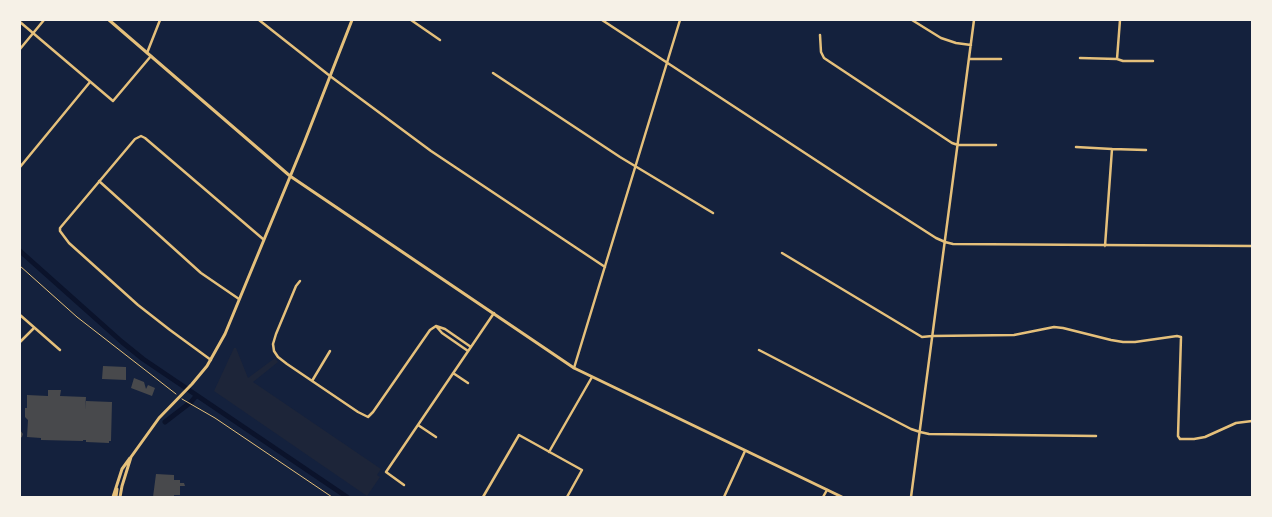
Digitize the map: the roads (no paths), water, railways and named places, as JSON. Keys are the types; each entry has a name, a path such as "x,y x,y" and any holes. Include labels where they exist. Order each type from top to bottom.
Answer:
{"street":[{"path":"20,49 44,20"},
{"path":"109,20 290,176 574,368 842,497"},
{"path":"147,54 160,20"},
{"path":"259,20 330,76 431,151 605,267"},
{"path":"113,497 122,469 155,422 182,397 211,360 225,334 352,20"},
{"path":"411,20 440,40"},
{"path":"602,20 918,227 945,242 953,244 1105,246 1252,246"},
{"path":"574,368 680,20"},
{"path":"912,20 940,38 951,42 971,45"},
{"path":"911,497 974,20"},
{"path":"1116,59 1120,20"},
{"path":"20,22 113,101 151,56"},
{"path":"820,35 821,52 824,58 952,143 958,145 996,145"},
{"path":"1080,58 1116,59 1123,61 1153,61"},
{"path":"969,59 1001,59"},
{"path":"494,73 635,167 713,213"},
{"path":"20,167 90,82"},
{"path":"211,360 138,305 68,243 60,231 60,228 135,139 141,136 146,138 263,239"},
{"path":"1076,147 1146,150"},
{"path":"1105,246 1112,149"},
{"path":"99,181 201,273 239,299"},
{"path":"782,252 922,337 1014,335 1047,327 1063,328 1122,342 1135,342 1176,336 1181,337 1178,436 1180,439 1205,437 1236,423 1252,421"},
{"path":"300,281 296,286 276,334 273,344 274,351 278,357 312,381 368,417 430,330 436,326"},
{"path":"404,485 386,472 494,313"},
{"path":"20,315 60,350"},
{"path":"436,326 445,329 471,347"},
{"path":"436,326 442,333 468,351"},
{"path":"20,342 34,328"},
{"path":"453,341 456,336"},
{"path":"759,350 911,429 920,432 929,434 1096,436"},
{"path":"312,381 330,351"},
{"path":"453,373 468,384"},
{"path":"549,452 592,377"},
{"path":"418,425 436,437"},
{"path":"483,497 519,435 582,470 567,497"},
{"path":"724,497 745,451"},
{"path":"120,497 131,457"},
{"path":"116,497 117,485"},
{"path":"823,497 827,490"}],"waterway":[{"path":"20,251 143,359 347,497"},
{"path":"165,422 191,402 196,396"}]}
